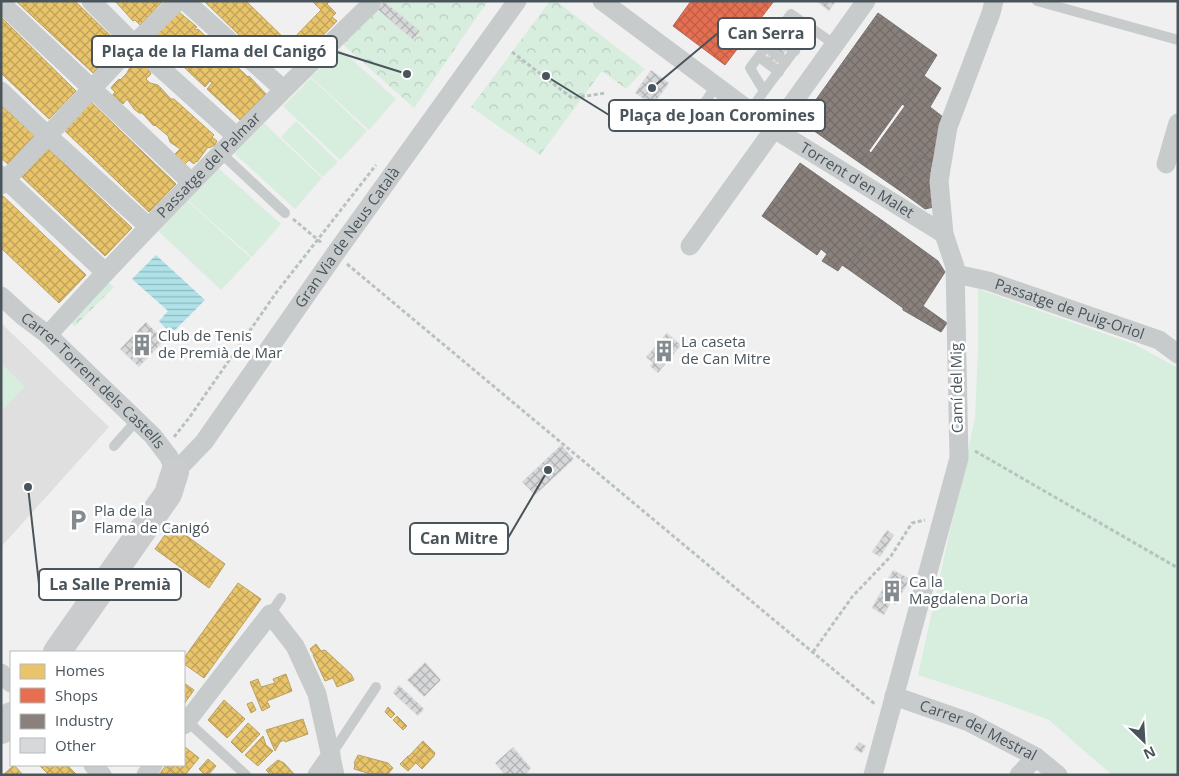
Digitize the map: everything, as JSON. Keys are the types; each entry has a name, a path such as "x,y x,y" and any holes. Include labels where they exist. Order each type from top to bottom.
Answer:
{"street":[{"path":"91,1 134,44 237,137"},
{"path":"105,272 3,180 178,1"},
{"path":"185,1 283,89"},
{"name":"Gran Via de Neus Català","path":"175,472 204,442 335,254 517,1"},
{"name":"Torrent d'en Malet","path":"602,1 774,129 944,234"},
{"path":"690,246 866,1"},
{"name":"Camí del Mig","path":"873,775 959,458 956,274 944,234 939,181 948,127 994,1"},
{"name":"Passatge del Palmar","path":"48,335 148,226 371,2"},
{"path":"1,3 191,182"},
{"path":"1,91 148,226"},
{"path":"1166,164 1178,123"},
{"name":"Passatge de Puig-Oriol","path":"956,274 988,282 1159,340 1178,354"},
{"name":"Carrer Torrent dels Castells","path":"1,296 48,335 153,436 166,445 175,472"},
{"path":"57,651 168,494 175,472"},
{"path":"185,723 270,614 295,646 317,694 335,775"},
{"path":"1,673 10,682"},
{"name":"Carrer del Mestral","path":"894,696 969,722 1036,757 1058,775"},
{"path":"1,730 10,717"},
{"path":"317,775 332,756"},
{"path":"1019,775 1036,757"},
{"path":"93,766 102,775"}],"lane":[{"path":"1037,1 1178,40"},
{"path":"764,91 750,68 791,14 834,44"},
{"path":"782,27 801,42"},
{"path":"750,111 812,28"},
{"path":"775,36 795,51"},
{"path":"766,47 786,62"},
{"path":"758,57 778,72"},
{"path":"695,117 716,86"},
{"path":"221,153 285,213"},
{"path":"114,446 137,420"},
{"path":"270,614 281,598"},
{"path":"332,756 376,687"},
{"path":"185,723 246,775"}],"path":[{"path":"512,52 572,98 606,93"},
{"name":"Gran Via de Neus Català","path":"166,445 189,418 276,293 378,162"},
{"path":"285,213 888,715"},
{"path":"958,442 1178,568"},
{"path":"812,652 852,597 891,556 912,523 942,516"}],"shaded area":[{"path":"1,323 109,427 1,547"}],"green space":[{"path":"378,1 488,1 414,108 339,41"},
{"path":"550,1 556,1 645,69 626,89 602,71 540,155 471,107"},
{"path":"340,49 396,99 369,130 311,77"},
{"path":"311,78 367,131 340,160 283,106"},
{"path":"296,121 338,162 323,177 281,137"},
{"path":"264,123 322,178 295,209 234,153"},
{"path":"216,166 281,224 252,257 184,197"},
{"path":"184,198 251,258 221,290 155,228"},
{"path":"103,277 114,287 75,326 63,316"},
{"path":"978,289 1134,344 1178,368 1178,775 1112,775 1049,720 918,675 975,418"},
{"path":"1,363 25,387 1,411"}],"water":[{"path":"156,255 205,300 171,334 159,321 168,311 132,279"}],"building: Homes":[{"path":"16,1 75,1 120,45 93,73"},
{"path":"115,1 163,1 140,25 135,20 133,21"},
{"path":"204,1 246,1 289,43 321,10 312,1 330,1 327,4 336,13 332,17 337,21 301,58 296,54 293,57 285,49 270,65"},
{"path":"179,12 197,27 194,29 198,29 230,60 225,66 227,68 232,62 266,94 240,120 207,89 212,83 210,81 205,87 172,56 173,52 170,55 153,38"},
{"path":"1,17 76,91 49,119 1,73"},
{"path":"142,64 147,67 151,74 146,79 150,83 158,85 171,99 174,99 214,135 212,137 217,141 215,145 208,147 194,164 189,160 185,164 175,154 180,149 170,142 168,136 154,126 142,113 134,109 127,99 123,104 112,96 115,92 111,88 114,84 127,73 130,67 133,65 137,68"},
{"path":"91,102 176,184 149,212 64,130"},
{"path":"1,105 35,136 8,164 1,158"},
{"path":"47,147 132,228 105,256 20,175"},
{"path":"1,194 86,275 59,303 1,248"},
{"path":"172,525 225,564 209,588 155,549"},
{"path":"238,583 261,599 204,678 185,665 185,657"},
{"path":"316,644 321,651 325,650 351,674 354,680 337,687 333,678 325,681 310,649"},
{"path":"286,674 292,691 267,701 270,707 262,711 250,682 258,679 261,687 275,683 273,679"},
{"path":"185,684 194,690 185,703"},
{"path":"224,700 245,719 227,738 208,720"},
{"path":"252,702 256,710 251,713 247,704"},
{"path":"388,707 395,714 391,718 385,712"},
{"path":"397,716 407,726 403,730 393,720"},
{"path":"303,719 308,734 280,742 275,751 266,730"},
{"path":"248,723 260,734 242,753 231,742"},
{"path":"263,736 266,745 273,751 258,766 245,755"},
{"path":"423,741 430,748 408,771 400,764"},
{"path":"185,747 199,758 185,775 177,775 168,766 185,766"},
{"path":"430,748 435,753 434,756 422,769 415,762"},
{"path":"358,755 388,763 393,768 387,775 383,775 380,772 379,775 374,775 354,769 354,763"},
{"path":"208,759 216,766 208,775 205,775 199,769"},
{"path":"278,760 284,763 295,775 271,775 266,770"},
{"path":"15,766 23,775 3,775"},
{"path":"40,766 68,766 77,775 49,775"},
{"path":"165,766 168,766 177,775 159,775"}],"building: Shops":[{"path":"691,1 774,1 725,65 673,26"}],"building: Industry":[{"path":"878,13 937,55 924,76 860,163 807,126 805,115"},
{"path":"923,75 941,88 930,107 943,117 932,163 920,155 896,188 860,163 869,151 871,153 905,106 902,104"},
{"path":"920,155 932,163 931,183 917,203 896,188"},
{"path":"800,163 883,221 848,269 842,265 838,271 822,261 827,254 821,249 817,255 762,216"},
{"path":"931,183 934,207 925,209 917,203"},
{"path":"883,221 938,261 945,272 923,306 947,323 941,332 903,310 903,308 848,269"}],"building: Other":[{"path":"384,1 420,31 413,40 377,9"},
{"path":"816,1 836,1 829,11"},
{"path":"793,24 801,31 771,71 762,63"},
{"path":"651,70 669,83 653,105 635,93"},
{"name":"Club de Tenis de Premià de Mar","path":"146,322 164,340 139,367 120,349"},
{"path":"155,331 164,340 148,358 138,349"},
{"name":"La caseta de Can Mitre","path":"667,333 681,345 658,373 650,366 653,363 646,357"},
{"path":"561,445 574,459 535,495 522,482"},
{"path":"887,530 894,535 880,557 872,552"},
{"name":"Ca la Magdalena Doria","path":"893,570 910,579 895,605 891,602 884,615 872,608"},
{"path":"425,662 441,680 424,697 407,680"},
{"path":"399,685 424,709 418,716 393,693"},
{"path":"859,742 866,746 862,753 854,749"},
{"path":"513,747 531,768 525,775 505,775 495,763"}],"place":[{"name":"Plaça de la Flama del Canigó","path":"407,74"},
{"name":"Plaça de Joan Coromines","path":"546,76"},
{"name":"Can Serra","path":"652,88"},
{"name":"Club de Tenis de Premià de Mar","path":"142,345"},
{"name":"La caseta de Can Mitre","path":"664,351"},
{"name":"Can Mitre","path":"548,470"},
{"name":"La Salle Premià","path":"28,487"},
{"name":"Pla de la Flama de Canigó","path":"78,520"},
{"name":"Ca la Magdalena Doria","path":"892,591"}]}
